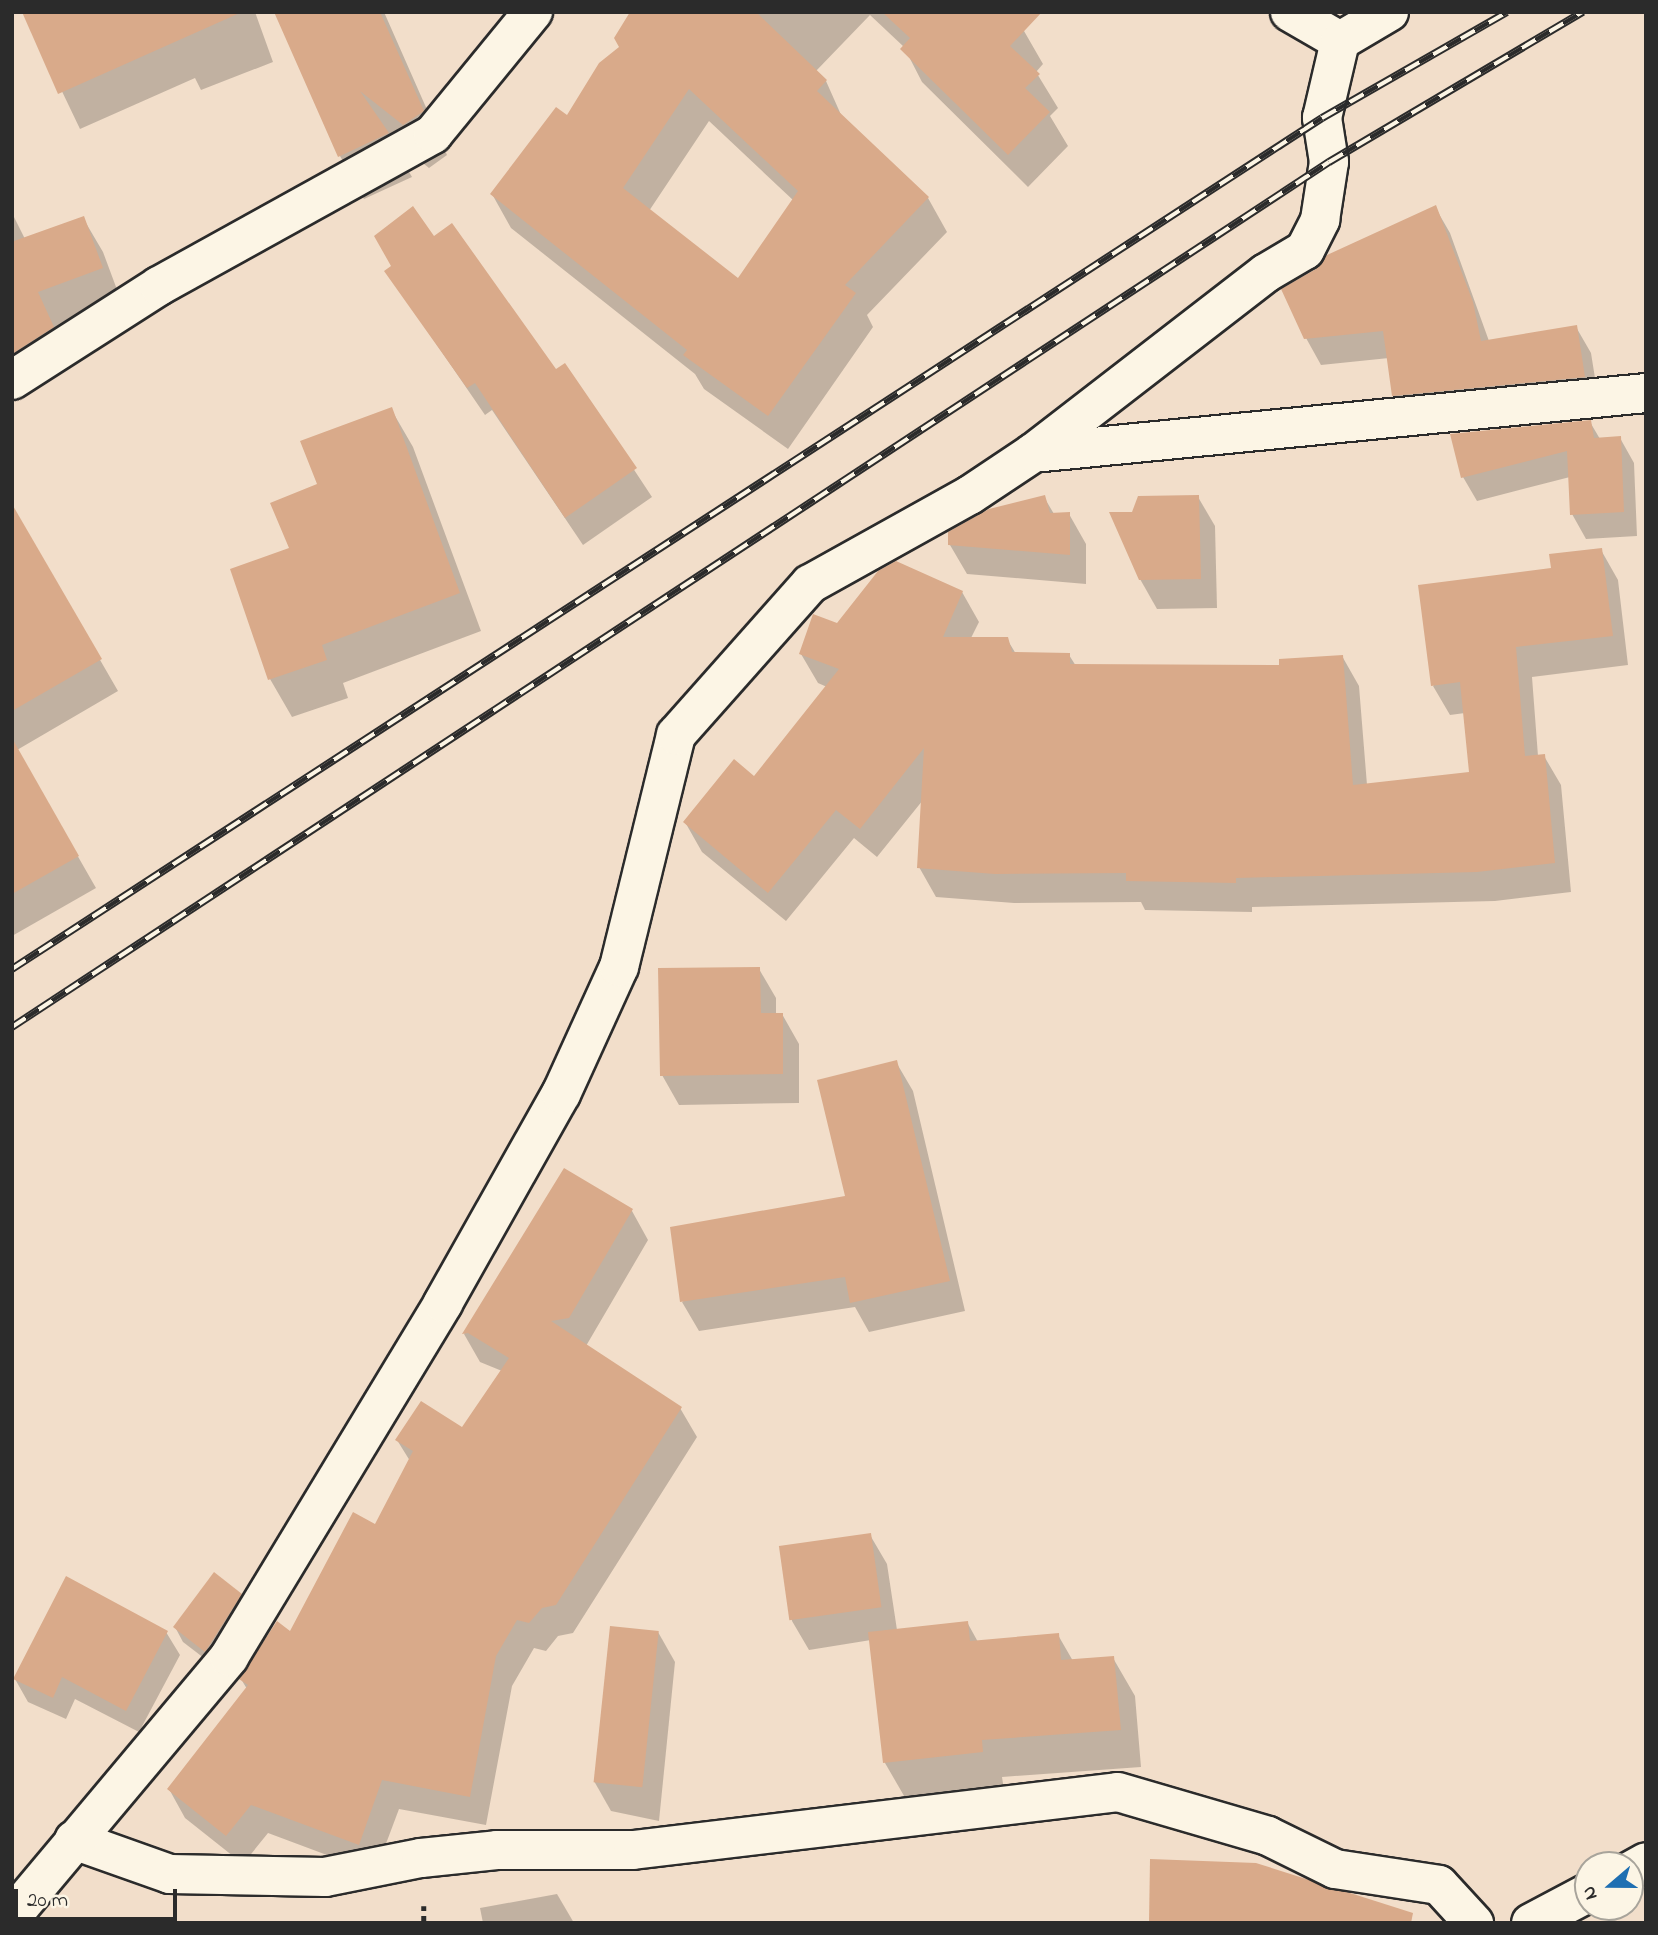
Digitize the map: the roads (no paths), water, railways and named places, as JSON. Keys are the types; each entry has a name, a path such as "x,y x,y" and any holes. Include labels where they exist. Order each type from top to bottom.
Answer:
{"main road":[{"path":"12,380 159,286 433,134 533,12"},
{"path":"1290,12 1340,41"},
{"path":"12,1916 229,1657 443,1303 561,1094 619,968 676,735 810,584 970,495 1033,453 1266,273 1305,250 1320,220 1329,162 1322,118 1340,41 1389,12"},
{"path":"1033,453 1646,393"},
{"path":"74,1840 170,1874 325,1877 459,1854 633,1850 1118,1792 1268,1836 1335,1870 1439,1885 1474,1923"},
{"path":"1531,1923 1574,1900"}],"railway":[{"path":"12,969 1322,118 1507,12"},
{"path":"12,1027 1329,162 1583,12"}]}
